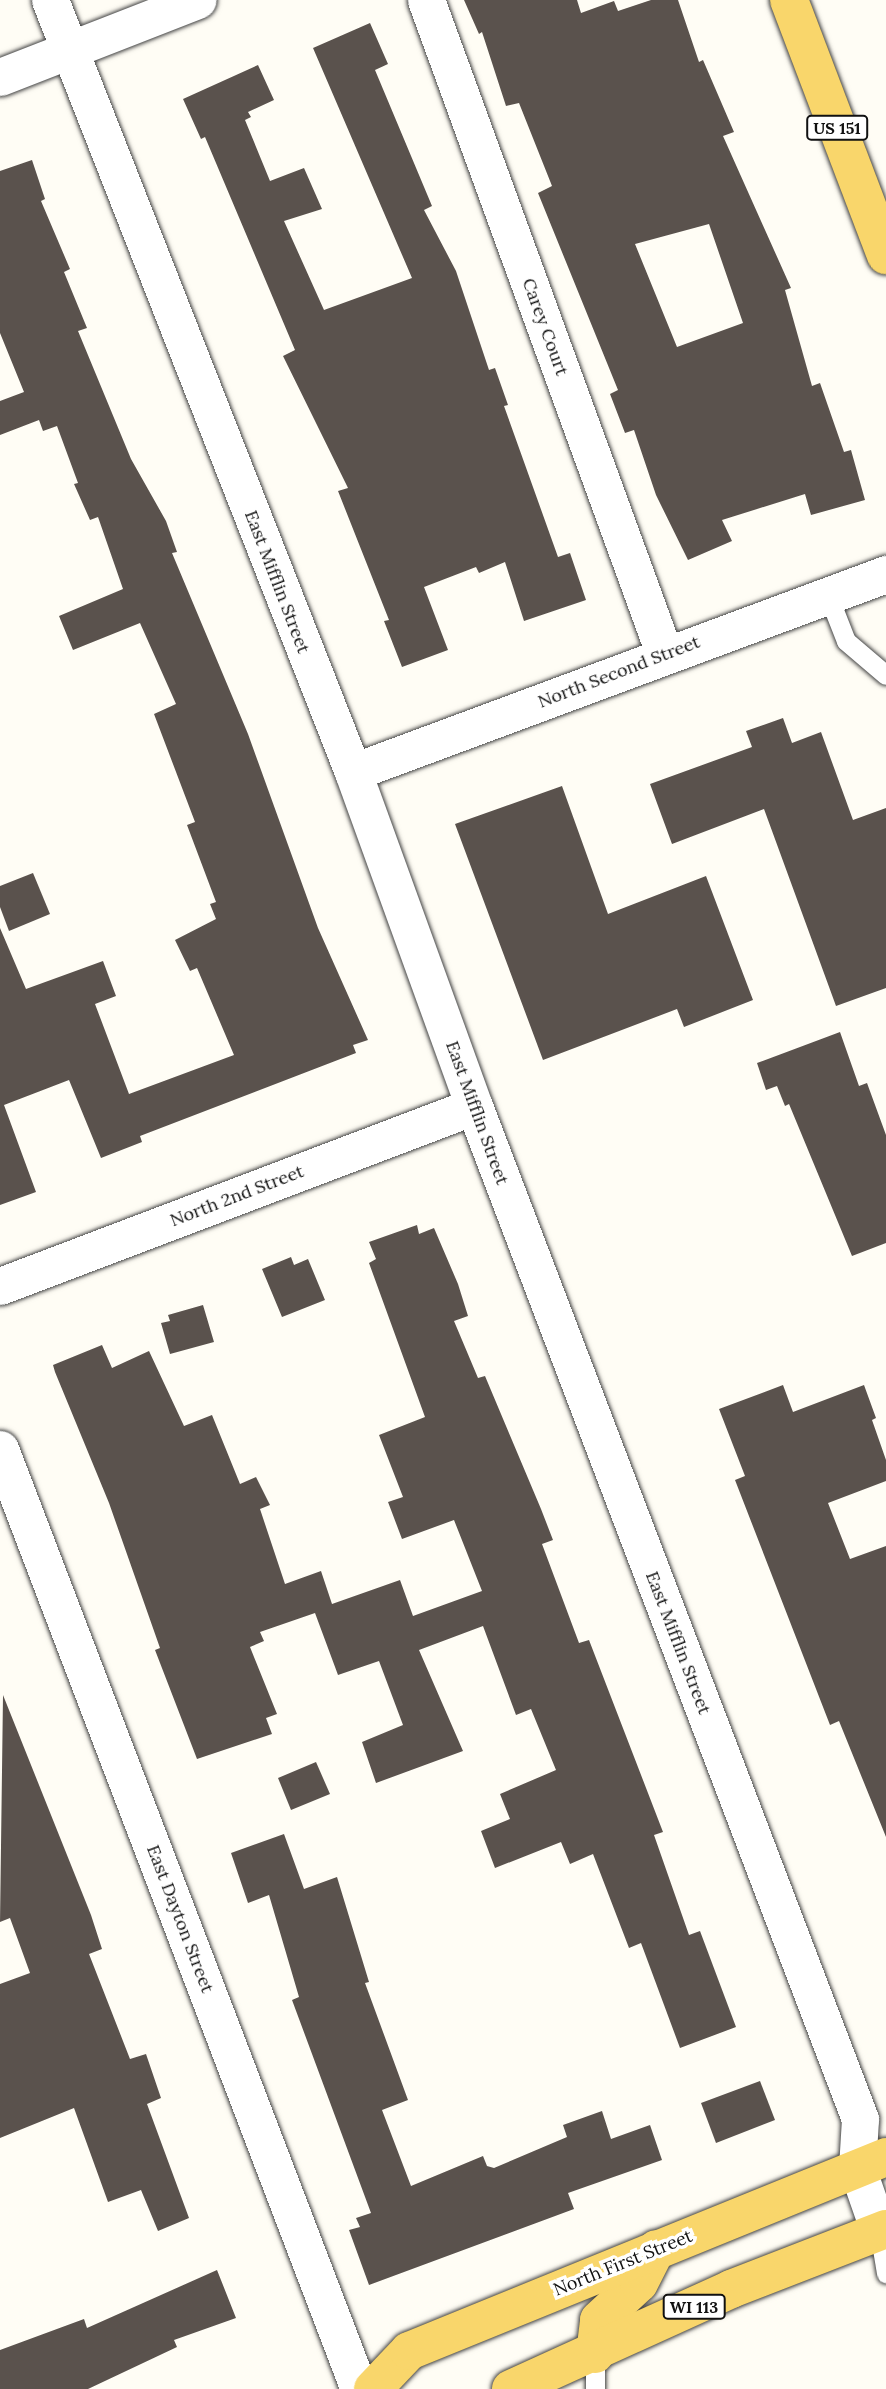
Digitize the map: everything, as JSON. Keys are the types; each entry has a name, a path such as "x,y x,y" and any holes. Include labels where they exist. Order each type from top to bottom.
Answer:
{"main road":[{"name":"US 151","path":"789,0 886,255"},
{"name":"North First Street","path":"373,2389 393,2362 409,2351 872,2162"},
{"name":"WI 113","path":"511,2389 595,2372 731,2289 882,2230"},
{"path":"595,2372 599,2320 639,2283 656,2249"}],"street":[{"name":"East Mifflin Street","path":"50,0 353,772 474,1106 860,2119 872,2162 882,2230"},
{"path":"0,77 197,0"},
{"name":"Carey Court","path":"426,0 664,653"},
{"name":"North Second Street","path":"353,772 664,653 886,574"},
{"name":"North 2nd Street","path":"0,1286 474,1106"},
{"name":"East Dayton Street","path":"0,1449 359,2389"}],"lane":[{"path":"828,595 846,641 886,675"},
{"path":"882,2230 886,2273"}],"building":[{"path":"464,0 577,0 581,13 614,1 618,11 651,0 678,0 699,62 703,60 734,132 723,136 791,288 785,290 812,386 820,383 844,452 851,450 865,500 811,515 805,494 722,520 732,541 688,560 656,495 634,430 625,433 610,394 618,390 538,193 552,186 519,103 506,106 482,32 479,34","holes":["709,224 743,323 677,347 635,244"]},
{"path":"370,23 388,64 375,70 432,206 424,210 456,271 489,370 495,368 508,405 504,406 558,557 570,553 586,600 524,621 505,562 479,573 476,567 424,587 448,650 402,667 384,621 389,620 338,491 348,488 283,356 295,350 205,137 201,139 183,99 258,65 274,100 248,112 251,117 245,120 270,181 304,168 322,209 284,221 324,310 412,278 313,48"},
{"path":"32,160 45,199 41,201 70,269 64,272 87,328 78,331 131,459 166,521 177,552 172,553 248,734 318,928 368,1040 353,1045 356,1053 140,1136 142,1142 101,1158 69,1080 4,1105 36,1192 0,1205 0,928 26,989 103,961 116,996 95,1004 129,1094 234,1055 197,968 190,971 175,940 216,919 210,904 216,902 187,825 195,822 154,714 176,704 140,623 73,650 59,616 123,589 98,517 90,520 74,484 78,483 57,426 43,431 39,420 0,435 0,401 24,392 0,333 0,171"},
{"path":"783,718 792,743 821,732 853,820 886,808 886,988 836,1006 764,809 672,844 650,784 752,747 746,731"},
{"path":"562,786 608,914 706,876 753,1000 684,1027 677,1009 543,1060 455,824"},
{"path":"33,873 50,914 9,931 0,907 0,886"},
{"path":"840,1032 859,1086 867,1083 886,1135 886,1243 852,1256 789,1104 785,1106 777,1086 766,1090 757,1063"},
{"path":"417,1225 419,1234 434,1228 458,1284 468,1316 454,1321 478,1378 485,1376 541,1509 553,1540 542,1544 579,1643 589,1640 663,1832 654,1835 689,1935 700,1931 736,2027 680,2048 641,1943 629,1948 593,1854 570,1864 561,1842 495,1868 481,1831 510,1819 500,1794 556,1770 531,1709 516,1715 483,1626 419,1650 463,1751 376,1783 362,1742 403,1725 379,1661 338,1675 315,1613 260,1632 264,1641 250,1647 277,1714 266,1718 272,1734 197,1759 155,1650 160,1648 109,1503 55,1372 53,1365 102,1345 112,1368 149,1351 184,1426 212,1415 240,1484 256,1477 270,1505 260,1509 285,1584 321,1571 332,1604 400,1580 413,1616 482,1591 454,1520 402,1539 388,1502 403,1497 379,1435 425,1417 369,1263 376,1259 369,1242"},
{"path":"291,1257 294,1265 308,1259 325,1300 282,1317 262,1269"},
{"path":"203,1305 214,1342 170,1354 161,1323 170,1321 168,1315"},
{"path":"783,1385 793,1412 864,1385 876,1418 872,1420 886,1460 886,1481 828,1503 850,1559 886,1546 886,1837 839,1721 830,1725 735,1480 745,1476 719,1409"},
{"path":"3,1695 91,1915 102,1949 89,1954 130,2059 146,2054 161,2098 147,2104 189,2218 158,2231 141,2190 108,2202 74,2108 0,2138 0,1984 30,1973 10,1918 0,1922"},
{"path":"316,1762 330,1794 291,1810 278,1778"},
{"path":"284,1834 304,1889 337,1877 369,1982 365,1983 408,2100 382,2110 411,2186 483,2156 487,2166 494,2168 567,2137 563,2125 602,2111 611,2139 650,2125 662,2160 568,2193 574,2209 369,2285 349,2230 360,2227 356,2218 371,2213 292,2000 299,1997 269,1895 248,1903 231,1853"},
{"path":"760,2081 775,2120 716,2143 701,2103"},
{"path":"217,2270 236,2318 174,2340 177,2347 88,2389 0,2389 0,2350 84,2319 87,2328"}]}
